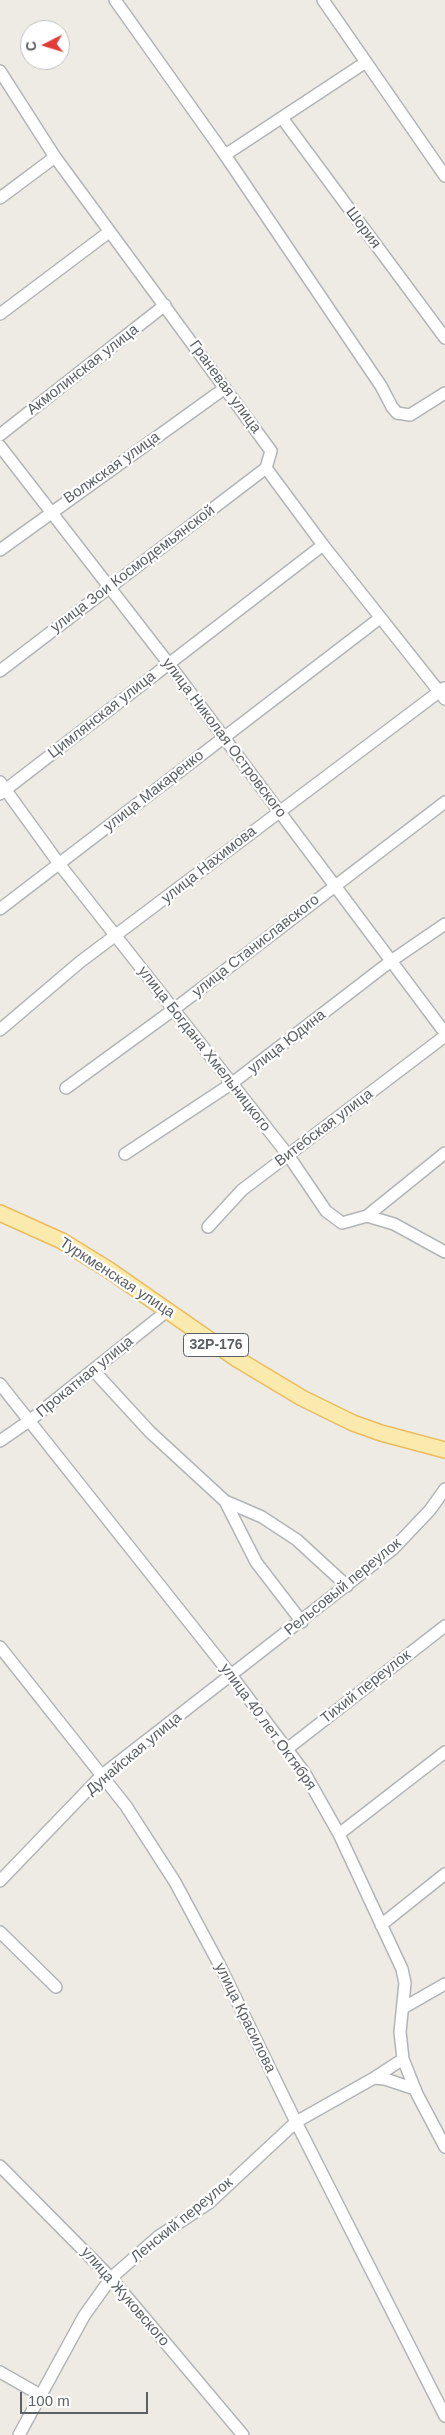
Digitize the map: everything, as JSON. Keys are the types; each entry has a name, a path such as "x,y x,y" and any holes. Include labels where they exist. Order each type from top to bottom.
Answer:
{"main road":[{"name":"Туркменская улица","path":"0,1213 62,1241 276,1384 327,1411 381,1434 445,1450"}],"street":[{"path":"115,0 225,155 397,413 410,415 445,393"},
{"path":"323,0 445,176"},
{"path":"225,155 366,62"},
{"name":"Граневая улица","path":"0,71 55,157 271,451 266,468"},
{"name":"Шория","path":"282,118 445,338"},
{"path":"0,198 55,157"},
{"path":"0,314 109,232"},
{"name":"Акмолинская улица","path":"0,435 165,306"},
{"name":"Волжская улица","path":"0,550 225,388"},
{"name":"улица Николая Островского","path":"0,446 335,884 445,1035"},
{"path":"266,468 380,618 443,692"},
{"name":"улица Зои Космодемьянской","path":"0,671 266,468"},
{"name":"Цимлянская улица","path":"2,788 323,545"},
{"name":"улица Макаренко","path":"0,909 60,865 222,738 380,618"},
{"name":"улица Нахимова","path":"0,1030 80,962 117,936 279,811 443,692"},
{"name":"улица Богдана Хмельницкого","path":"2,788 60,865 288,1155 317,1198 334,1218 342,1223 367,1216"},
{"name":"улица Станиславского","path":"66,1088 173,1010 335,884 445,802"},
{"name":"улица Юдина","path":"125,1154 231,1084 391,961 445,924"},
{"name":"Витебская улица","path":"208,1227 242,1190 445,1035"},
{"path":"367,1216 445,1154"},
{"path":"367,1216 394,1224 445,1252"},
{"name":"Прокатная улица","path":"0,1440 29,1421 167,1311"},
{"path":"93,1370 150,1432 225,1501 262,1517 297,1540 347,1586"},
{"name":"улица 40 лет Октября","path":"0,1384 231,1675 304,1772 339,1834 402,1969 405,1983 400,2032 402,2059 445,2147"},
{"name":"Рельсовый переулок","path":"231,1675 302,1622 393,1549 430,1510 445,1489"},
{"path":"225,1501 256,1562 302,1622"},
{"name":"Тихий переулок","path":"288,1749 445,1626"},
{"name":"улица Красилова","path":"0,1647 126,1806 175,1882 219,1964 296,2122 445,2416"},
{"name":"Дунайская улица","path":"0,1881 102,1775 231,1675"},
{"path":"339,1834 445,1752"},
{"path":"381,1925 445,1874"},
{"path":"0,1932 56,1987"},
{"path":"403,2008 445,1984"},
{"name":"Ленский переулок","path":"19,2435 84,2316 111,2278 159,2236 209,2203 296,2122 374,2078 402,2059"},
{"path":"374,2078 385,2078 415,2089"},
{"name":"улица Жуковского","path":"0,2166 111,2278 243,2435"},
{"path":"0,2372 42,2396"}]}
